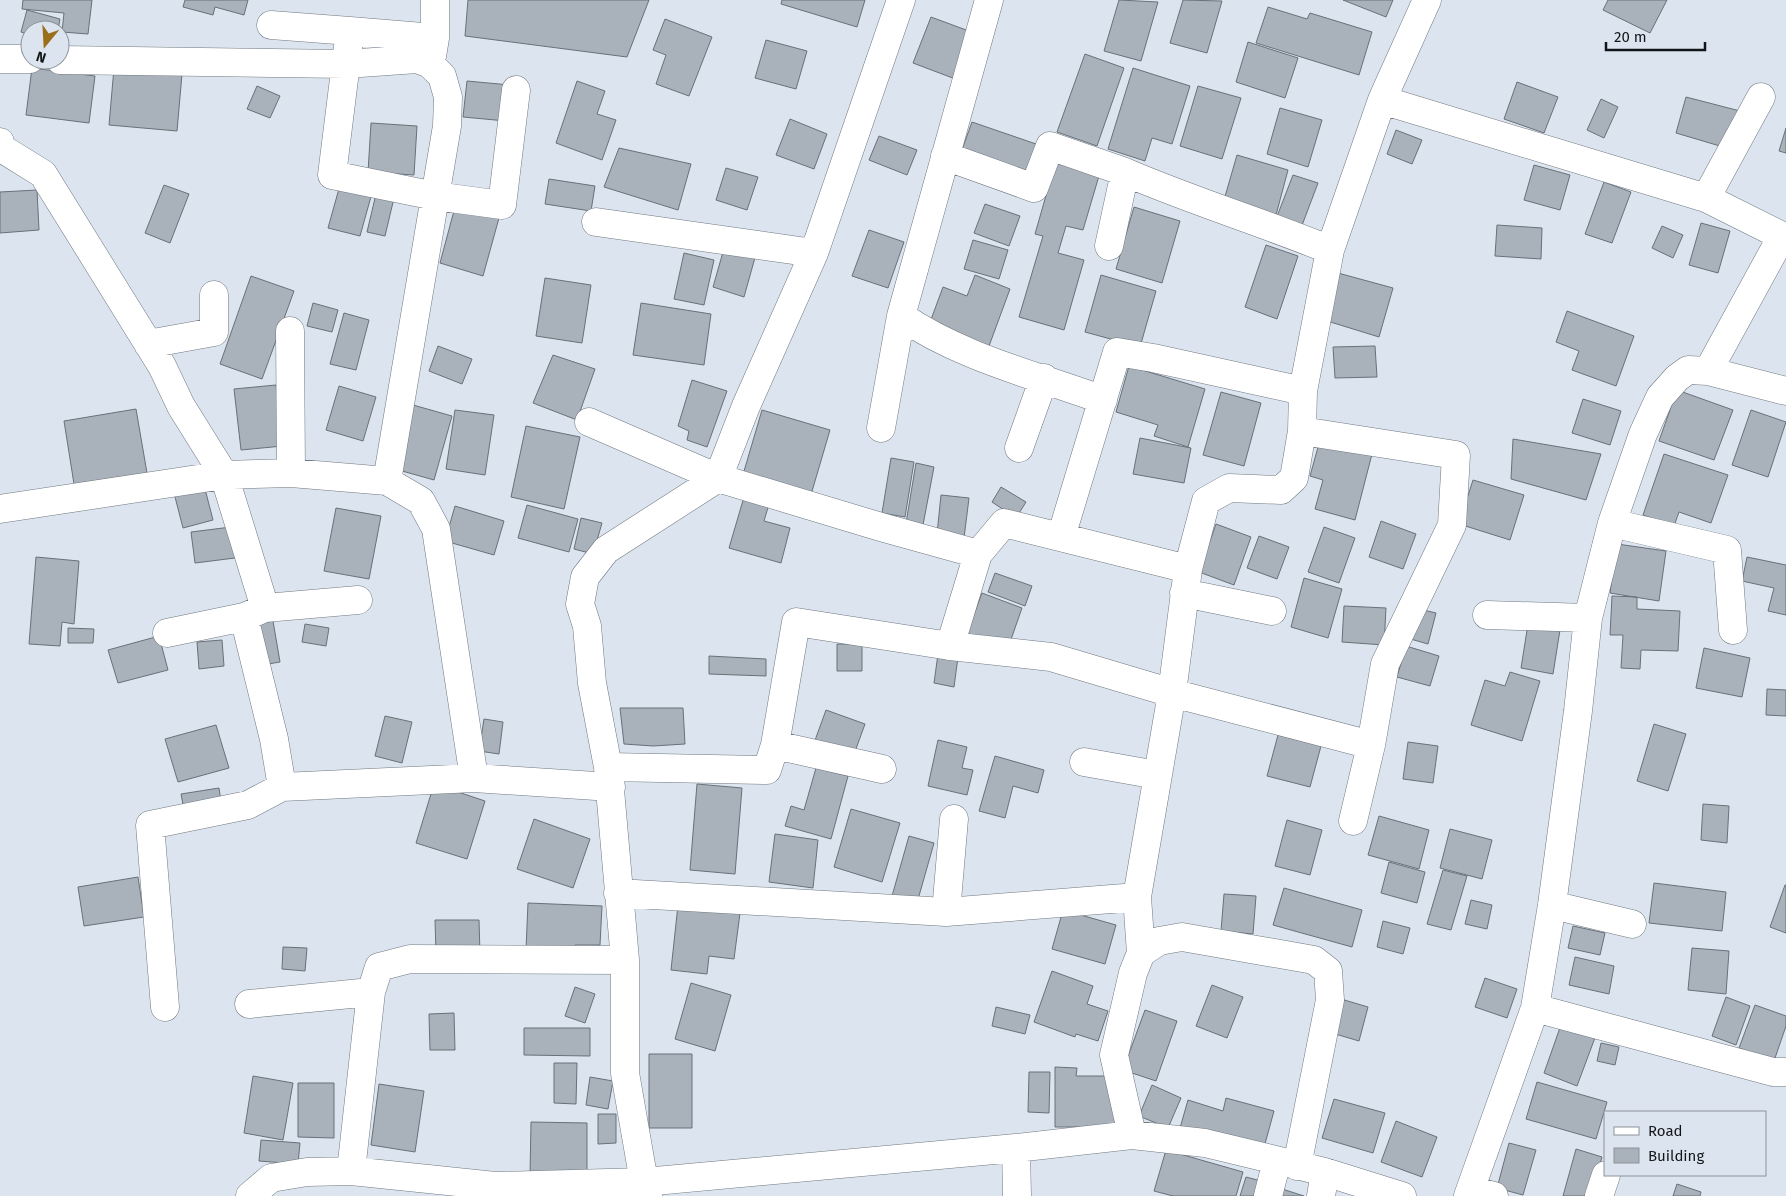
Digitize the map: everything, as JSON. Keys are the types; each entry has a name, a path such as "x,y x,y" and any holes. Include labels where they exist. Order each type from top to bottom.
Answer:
{"street":[{"path":"387,481 447,126 448,97 433,51 435,0"},
{"path":"646,1189 625,1074 625,960 609,777 592,683 587,626 580,604 584,577 606,550 718,478 746,406 814,254 901,0"},
{"path":"881,428 901,316 990,0"},
{"path":"1132,1135 1114,1055 1133,973 1141,952 1137,897 1172,693 1186,581 1206,501 1230,488 1281,490 1294,478 1302,431 1303,391 1330,250 1382,100 1427,0"},
{"path":"271,25 350,31 433,51"},
{"path":"350,31 332,175 435,196 502,205 516,90"},
{"path":"70,60 346,64 417,59 433,51"},
{"path":"0,59 20,59"},
{"path":"1706,198 1761,98"},
{"path":"1382,100 1706,198 1782,236 1708,371"},
{"path":"0,146 43,174 86,240 162,366 181,406 224,474 254,612 282,787"},
{"path":"945,156 1034,188 1050,146 1125,172 1179,195 1271,225 1330,250"},
{"path":"1109,246 1125,172"},
{"path":"596,222 814,254"},
{"path":"148,344 214,332 214,295"},
{"path":"901,316 916,327 965,350 1102,400"},
{"path":"290,331 291,473"},
{"path":"1061,537 1117,352 1303,391"},
{"path":"1478,1194 1535,1008 1552,905 1578,711 1588,618 1612,522 1643,434 1660,397 1677,378 1688,370 1708,371 1786,391"},
{"path":"1019,448 1044,378"},
{"path":"589,422 718,478 978,554"},
{"path":"1302,431 1456,455 1452,525 1386,664 1371,745 1353,821"},
{"path":"0,509 224,474 291,473 387,481 421,501 436,529 474,778"},
{"path":"1612,522 1727,550 1733,630"},
{"path":"950,646 978,554 1004,523 1124,555 1186,581 1272,611"},
{"path":"167,633 254,612 358,600"},
{"path":"1488,615 1588,618"},
{"path":"165,1007 150,825 248,805 282,787 474,778 609,777 767,770 775,745 796,622 950,646 1051,657 1172,693 1371,745"},
{"path":"775,745 882,769"},
{"path":"1084,762 1157,775"},
{"path":"946,912 954,818"},
{"path":"618,893 946,912 1137,897"},
{"path":"1552,905 1632,924"},
{"path":"1141,952 1159,941 1182,937 1314,960 1328,971 1330,1000 1287,1163 1268,1196"},
{"path":"351,1171 371,992 379,967 410,959 625,960"},
{"path":"249,1004 371,992"},
{"path":"1535,1008 1773,1072 1786,1072"},
{"path":"250,1196 271,1178 307,1172 351,1171 495,1186 646,1189 1132,1135 1206,1143 1287,1163 1323,1184 1402,1196"},
{"path":"1016,1148 1017,1196"},
{"path":"1599,1196 1606,1176"}],"building":[{"path":"23,0 92,0 88,34 70,33 70,20 63,20 64,13 22,9"},
{"path":"185,0 248,0 244,15 215,7 213,15 183,7"},
{"path":"468,0 649,0 627,57 465,36"},
{"path":"782,0 865,0 857,27 781,4"},
{"path":"1119,0 1158,2 1141,61 1104,51"},
{"path":"1183,0 1222,1 1207,53 1170,43"},
{"path":"1343,0 1393,0 1386,17"},
{"path":"1608,0 1667,0 1650,33 1603,10"},
{"path":"1268,7 1307,19 1310,13 1372,32 1359,75 1256,43"},
{"path":"27,10 60,19 60,20 24,20"},
{"path":"931,17 977,34 958,80 913,63"},
{"path":"665,19 712,37 689,96 656,84 666,55 653,50"},
{"path":"766,40 807,51 796,89 755,78"},
{"path":"1248,42 1298,58 1285,98 1236,82"},
{"path":"1085,54 1124,68 1097,146 1057,132"},
{"path":"114,68 182,74 177,131 109,125"},
{"path":"1133,68 1190,86 1172,144 1152,138 1145,161 1108,149"},
{"path":"32,70 48,70 95,76 89,123 26,115"},
{"path":"467,81 510,85 506,121 463,117"},
{"path":"577,81 605,91 597,114 616,120 602,160 556,143"},
{"path":"1517,82 1558,97 1544,133 1504,119"},
{"path":"257,86 280,96 270,118 247,109"},
{"path":"1198,86 1241,98 1222,159 1180,146"},
{"path":"1686,97 1740,111 1730,149 1676,133"},
{"path":"1601,99 1618,107 1604,138 1587,130"},
{"path":"1280,108 1322,120 1308,167 1267,154"},
{"path":"790,119 827,134 814,169 776,155"},
{"path":"972,122 1039,145 1027,180 959,158"},
{"path":"371,123 417,126 414,175 368,172"},
{"path":"1786,128 1786,153 1779,151"},
{"path":"1396,130 1422,140 1412,164 1387,154"},
{"path":"879,136 917,150 907,175 869,160"},
{"path":"619,148 691,164 678,210 604,187"},
{"path":"1237,155 1288,170 1276,215 1224,200"},
{"path":"1057,157 1101,169 1083,230 1066,226 1058,253 1084,260 1064,330 1019,317 1043,236 1035,234"},
{"path":"1534,165 1570,175 1560,210 1524,200"},
{"path":"726,168 758,177 747,210 716,200"},
{"path":"1293,175 1318,183 1301,228 1276,219"},
{"path":"549,179 595,186 591,211 545,204"},
{"path":"1604,182 1631,192 1612,243 1585,234"},
{"path":"164,185 189,194 170,243 145,233"},
{"path":"340,185 372,193 360,236 328,228"},
{"path":"37,190 39,230 0,233 0,192"},
{"path":"376,194 394,198 385,236 367,232"},
{"path":"985,204 1020,216 1009,246 974,233"},
{"path":"455,207 499,218 483,276 440,263"},
{"path":"1134,207 1180,221 1162,283 1116,269"},
{"path":"1701,223 1730,231 1718,273 1689,265"},
{"path":"1497,225 1542,228 1541,259 1495,256"},
{"path":"1662,226 1683,235 1673,258 1652,248"},
{"path":"869,230 904,242 888,288 852,276"},
{"path":"973,240 1008,250 999,279 964,269"},
{"path":"725,245 756,254 744,297 713,287"},
{"path":"1266,245 1298,256 1277,319 1245,307"},
{"path":"684,253 714,260 704,305 674,299"},
{"path":"1338,273 1393,288 1379,337 1324,320"},
{"path":"975,275 1010,289 989,346 929,325 943,287 967,296"},
{"path":"1101,275 1156,291 1140,347 1085,332"},
{"path":"251,276 294,291 262,379 220,364"},
{"path":"545,278 591,285 582,343 536,336"},
{"path":"313,303 338,310 332,332 307,326"},
{"path":"641,303 711,314 704,365 633,355"},
{"path":"1567,311 1634,336 1616,386 1572,370 1579,351 1556,342"},
{"path":"344,313 369,320 356,370 330,364"},
{"path":"438,346 472,359 462,384 429,371"},
{"path":"1375,346 1377,377 1335,378 1333,347"},
{"path":"553,355 595,369 577,420 533,403"},
{"path":"1129,366 1205,389 1188,447 1154,436 1158,425 1116,412"},
{"path":"692,380 727,391 707,447 687,440 689,431 678,426"},
{"path":"276,385 283,446 241,450 234,389"},
{"path":"339,386 376,397 363,441 326,430"},
{"path":"1677,390 1733,410 1714,460 1659,441"},
{"path":"1221,392 1261,403 1244,466 1203,455"},
{"path":"1583,399 1621,411 1610,445 1572,433"},
{"path":"413,405 452,416 434,480 395,469"},
{"path":"136,409 147,473 74,484 64,421"},
{"path":"455,410 494,415 485,475 446,469"},
{"path":"762,410 830,430 810,498 742,478"},
{"path":"1751,410 1786,422 1768,477 1732,465"},
{"path":"526,426 580,437 564,509 511,497"},
{"path":"1140,438 1191,448 1184,483 1133,474"},
{"path":"1513,439 1601,454 1586,500 1511,479"},
{"path":"1320,440 1372,454 1355,520 1315,509 1323,480 1310,476"},
{"path":"1664,454 1728,475 1711,523 1679,512 1674,526 1643,515"},
{"path":"891,458 914,462 905,517 882,513"},
{"path":"916,463 934,467 923,525 906,523"},
{"path":"1473,480 1524,495 1510,540 1459,524"},
{"path":"204,485 213,520 183,528 174,493"},
{"path":"1001,487 1026,502 1016,518 992,502"},
{"path":"941,495 969,498 964,538 937,534"},
{"path":"744,497 769,504 764,521 790,528 781,563 729,548"},
{"path":"527,505 578,519 569,552 518,538"},
{"path":"455,506 504,521 494,555 445,541"},
{"path":"336,508 381,516 369,579 324,571"},
{"path":"581,518 602,523 593,554 574,549"},
{"path":"1381,521 1416,534 1403,569 1369,557"},
{"path":"1216,524 1251,537 1234,585 1199,572"},
{"path":"231,527 235,558 195,563 191,532"},
{"path":"1324,527 1355,538 1339,583 1308,572"},
{"path":"1259,536 1289,547 1277,579 1247,568"},
{"path":"1617,544 1666,551 1659,601 1610,593"},
{"path":"36,557 79,561 74,624 62,622 60,646 29,644"},
{"path":"1747,557 1786,565 1786,615 1768,611 1774,588 1742,581"},
{"path":"995,573 1032,586 1025,606 988,592"},
{"path":"1304,578 1342,589 1328,638 1291,627"},
{"path":"982,593 1022,608 1008,648 967,633"},
{"path":"1612,596 1637,597 1637,609 1680,611 1678,651 1641,650 1640,669 1621,668 1623,635 1610,635"},
{"path":"1344,606 1386,608 1384,645 1342,642"},
{"path":"1415,608 1436,613 1428,644 1407,638"},
{"path":"273,621 280,662 262,665 255,624"},
{"path":"305,624 329,628 326,646 302,642"},
{"path":"1528,624 1560,630 1553,674 1521,668"},
{"path":"68,628 94,629 93,643 68,643"},
{"path":"159,636 168,670 118,683 108,650"},
{"path":"222,640 224,666 199,669 197,642"},
{"path":"837,644 862,644 862,671 837,671"},
{"path":"1406,646 1439,656 1430,686 1397,677"},
{"path":"1704,648 1750,658 1742,697 1696,688"},
{"path":"938,654 958,657 954,687 934,683"},
{"path":"709,656 766,659 766,676 709,674"},
{"path":"1510,672 1540,681 1522,741 1471,725 1485,680 1505,686"},
{"path":"1767,689 1786,690 1786,716 1766,715"},
{"path":"620,708 683,708 685,744 653,746 624,744"},
{"path":"826,710 865,724 853,757 814,743"},
{"path":"385,716 412,722 402,763 375,756"},
{"path":"484,719 503,722 499,754 479,751"},
{"path":"1654,724 1686,734 1668,791 1637,781"},
{"path":"216,725 229,768 178,782 165,739"},
{"path":"1278,735 1321,746 1310,787 1267,776"},
{"path":"938,740 967,747 962,768 973,770 967,795 928,786"},
{"path":"1408,742 1438,746 1433,783 1403,779"},
{"path":"995,756 1044,770 1038,793 1013,786 1005,818 979,811"},
{"path":"816,768 848,776 831,839 785,826 791,806 804,810"},
{"path":"434,784 485,801 467,859 416,843"},
{"path":"697,784 742,788 735,874 690,870"},
{"path":"219,788 222,809 185,815 181,794"},
{"path":"1703,804 1729,806 1727,843 1701,840"},
{"path":"851,809 900,823 882,882 834,867"},
{"path":"1379,816 1429,830 1419,869 1368,855"},
{"path":"534,819 590,839 573,888 517,869"},
{"path":"1287,820 1322,830 1310,875 1275,866"},
{"path":"1450,829 1492,840 1482,879 1440,868"},
{"path":"775,834 818,840 813,888 769,882"},
{"path":"909,836 934,843 917,903 892,896"},
{"path":"1389,862 1425,872 1417,903 1381,893"},
{"path":"1443,870 1467,876 1451,930 1427,924"},
{"path":"138,877 144,917 84,926 78,887"},
{"path":"1654,883 1726,892 1722,931 1649,923"},
{"path":"1786,885 1786,933 1770,927"},
{"path":"1284,888 1362,910 1352,947 1273,925"},
{"path":"1224,894 1256,896 1253,934 1221,931"},
{"path":"1471,900 1492,905 1487,929 1465,924"},
{"path":"528,903 602,906 600,945 575,945 574,952 526,950"},
{"path":"678,905 740,913 734,959 709,956 707,974 671,970"},
{"path":"1063,910 1116,925 1105,964 1052,949"},
{"path":"435,920 479,920 480,954 436,954"},
{"path":"1383,921 1410,928 1403,954 1377,947"},
{"path":"1573,926 1605,933 1600,955 1568,948"},
{"path":"283,947 307,948 305,971 282,969"},
{"path":"1692,948 1729,951 1726,994 1688,990"},
{"path":"1575,957 1614,966 1609,994 1569,985"},
{"path":"1052,971 1093,986 1087,1004 1108,1011 1098,1041 1076,1034 1075,1037 1034,1022"},
{"path":"1485,978 1517,989 1507,1018 1475,1007"},
{"path":"691,983 731,995 715,1051 675,1039"},
{"path":"1212,985 1243,997 1227,1038 1196,1026"},
{"path":"575,987 595,994 585,1023 565,1016"},
{"path":"1726,997 1750,1006 1736,1045 1712,1036"},
{"path":"1341,999 1368,1007 1359,1041 1332,1033"},
{"path":"1755,1005 1786,1016 1786,1026 1774,1061 1739,1048"},
{"path":"996,1007 1030,1015 1025,1034 992,1026"},
{"path":"1145,1010 1177,1021 1156,1081 1123,1070"},
{"path":"454,1013 455,1050 430,1050 429,1014"},
{"path":"1562,1022 1596,1035 1577,1086 1544,1073"},
{"path":"524,1028 590,1028 590,1056 524,1055"},
{"path":"1601,1043 1619,1047 1615,1065 1597,1061"},
{"path":"649,1054 692,1054 692,1128 649,1128"},
{"path":"554,1063 577,1063 576,1104 554,1103"},
{"path":"1055,1067 1077,1068 1076,1076 1114,1076 1115,1127 1055,1127"},
{"path":"1029,1072 1050,1072 1049,1113 1028,1112"},
{"path":"253,1076 293,1083 283,1140 244,1133"},
{"path":"590,1077 613,1081 608,1109 586,1105"},
{"path":"1537,1082 1607,1102 1596,1139 1526,1119"},
{"path":"298,1083 334,1083 334,1138 298,1137"},
{"path":"379,1084 424,1091 415,1152 371,1145"},
{"path":"1152,1085 1181,1098 1168,1128 1139,1116"},
{"path":"1226,1098 1274,1111 1263,1151 1180,1128 1188,1100 1223,1111"},
{"path":"1334,1099 1385,1113 1373,1153 1322,1138"},
{"path":"598,1114 616,1114 616,1143 598,1144"},
{"path":"1396,1121 1437,1137 1422,1177 1381,1162"},
{"path":"531,1122 587,1123 587,1177 530,1176"},
{"path":"261,1140 300,1143 298,1164 259,1161"},
{"path":"1509,1143 1536,1150 1523,1195 1497,1188"},
{"path":"1576,1149 1602,1157 1591,1196 1563,1196"},
{"path":"1166,1150 1243,1172 1236,1196 1173,1196 1154,1191"},
{"path":"1246,1177 1265,1182 1261,1196 1240,1196"},
{"path":"1677,1184 1701,1192 1700,1196 1673,1196"},
{"path":"1279,1188 1304,1196 1277,1196"}]}
